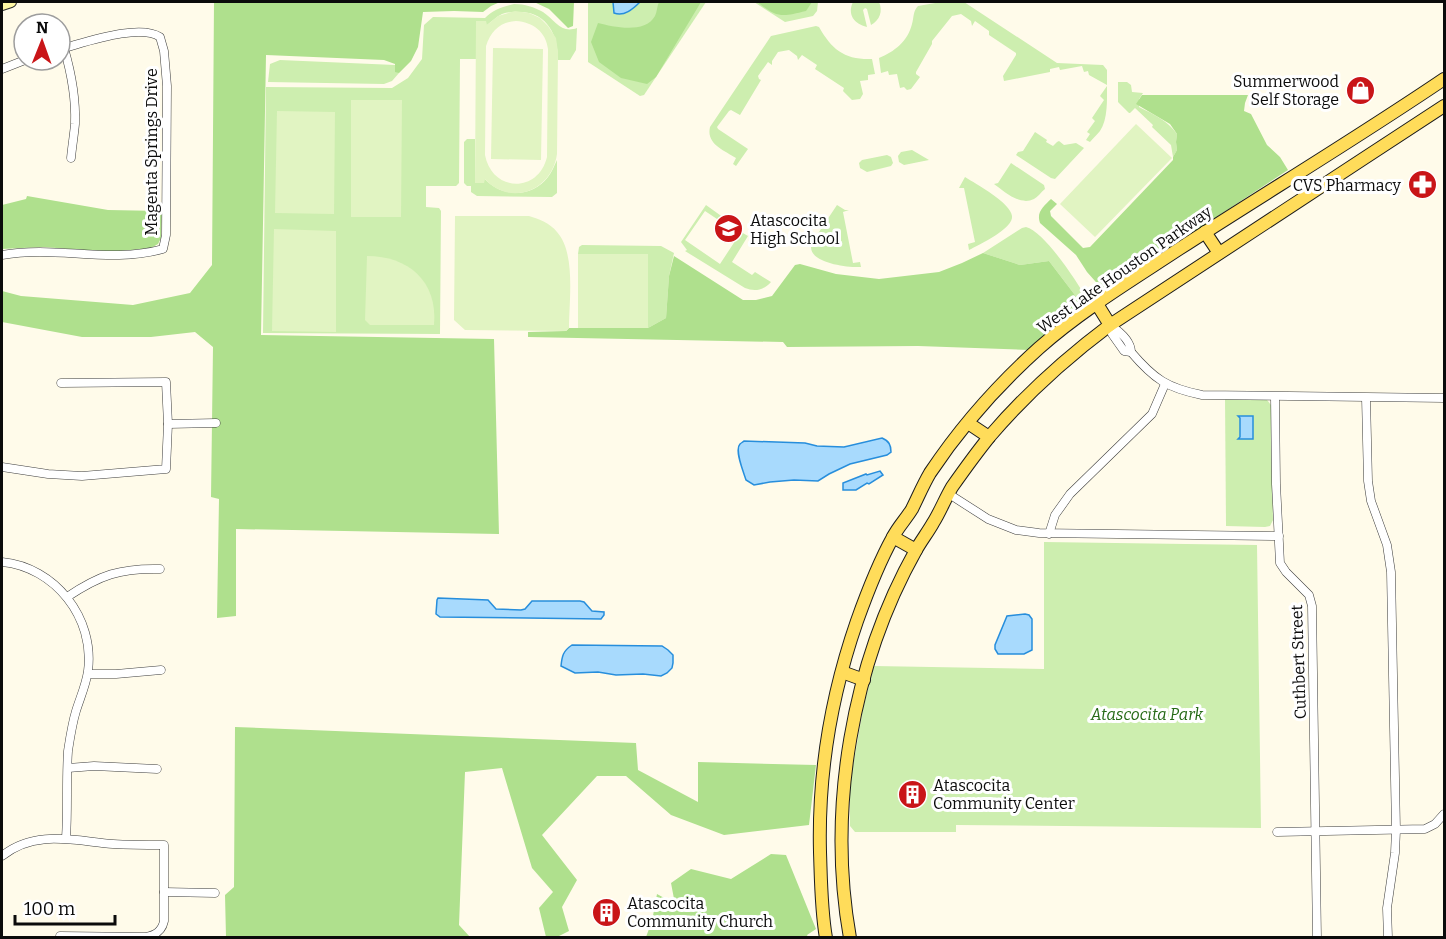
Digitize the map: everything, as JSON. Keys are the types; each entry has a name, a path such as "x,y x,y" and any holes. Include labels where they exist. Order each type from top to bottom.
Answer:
{"main road":[{"path":"2,5 10,2"},
{"name":"West Lake Houston Parkway","path":"826,938 821,890 820,835 823,769 832,707 847,649 863,602 893,537 912,509 931,472 968,423 1000,386 1065,327 1205,232 1444,80"},
{"path":"850,938 843,881 842,835 844,783 856,707 887,610 916,550 949,494 989,437 1056,369 1110,325 1444,106"},
{"path":"1352,139 1363,159"},
{"path":"1205,232 1219,253"},
{"path":"1096,304 1110,325"},
{"path":"968,423 989,437"},
{"path":"893,537 916,550"},
{"path":"842,672 864,680"},
{"path":"820,835 842,835"}],"street":[{"name":"Magenta Springs Drive","path":"2,255 40,251 113,256 150,253 163,249 166,235 167,86 164,51 160,37 154,33 127,33 72,46"},
{"path":"70,72 75,104 71,158"},
{"path":"1110,325 1119,330 1131,347 1131,352 1144,368 1165,384 1188,393 1275,397 1444,398"},
{"path":"2,467 48,474 82,476 166,469 168,424 166,382 62,383"},
{"path":"1049,534 1055,515 1070,495 1152,414 1165,384"},
{"name":"Cuthbert Street","path":"1275,397 1280,563 1309,595 1312,606 1317,938"},
{"path":"1366,398 1368,481 1371,501 1387,544 1391,572 1396,830 1387,908 1388,938"},
{"path":"168,424 216,423"},
{"path":"949,494 988,519 1016,530 1049,534 1279,536"},
{"path":"2,562 30,569 50,580 64,593 77,611 88,644 88,674 71,735 66,838"},
{"path":"67,597 97,578 112,573 132,569 160,569"},
{"path":"88,674 161,670"},
{"path":"68,768 101,766 157,769"},
{"path":"1277,832 1425,829 1435,824 1444,814"},
{"path":"2,856 24,843 51,838 113,844 164,845 164,921 157,933 146,937 60,936"},
{"path":"164,892 215,892"}],"green space":[{"path":"214,2 500,2 483,12 423,12 418,47 411,61 399,73 395,72 395,64 384,60 266,55 261,335 494,339 499,534 236,529 236,616 217,618 219,499 211,497 213,347 195,332 151,337 82,337 2,322 2,291 21,296 133,305 190,293 212,265"},
{"path":"534,2 574,2 573,26 568,28 549,9"},
{"path":"588,2 706,2 644,95 640,96 588,62"},
{"path":"659,2 701,2 656,77 647,84 621,78 599,62 591,42 598,23 629,28 644,25 655,16"},
{"path":"754,2 818,2 817,11 813,16 785,22"},
{"path":"757,2 812,2 806,11 780,15"},
{"path":"853,2 879,2 881,12 879,18 871,25 865,8 863,10 867,27 858,24 851,14"},
{"path":"941,2 964,2 1057,63 1103,65 1107,70 1107,85 1089,75 1088,71 1084,72 1082,66 1060,70 1059,67 1050,69 1050,72 1004,81 1003,76 1016,53 989,35 989,31 975,21 972,26 971,21 961,14 952,16 932,41 916,72 920,77 911,89 900,88 897,74 889,75 888,71 881,73 879,58 890,53 904,41 918,6"},
{"path":"514,4 540,10 562,28 577,28 576,50 570,60 558,60 558,51 550,27 545,21 530,13 504,13 486,26 486,21 476,21 476,59 460,59 459,183 456,186 426,186 426,207 439,208 441,211 440,334 263,333 266,87 392,88 408,78 422,59 424,25 433,17 485,18 498,9"},
{"path":"515,11 529,13 540,18 556,38 558,52 557,154 553,167 539,186 517,193 506,192 485,179 484,183 475,183 476,21 486,21 487,25 498,16","holes":["516,21 528,23 538,29 545,38 548,49 547,157 542,169 534,178 515,184 505,182 496,176 489,167 485,155 486,46 493,32 501,25"]},
{"path":"816,26 840,52 854,58 872,59 875,74 868,75 868,80 860,81 863,94 860,99 852,100 843,91 844,88 815,69 817,65 802,55 798,60 797,56 789,50 778,52 772,65 768,62 758,76 761,80 740,115 729,111 717,127 748,149 736,166 733,164 736,158 713,142 709,133 710,127 771,36"},
{"path":"493,48 543,49 541,160 491,159"},
{"path":"280,60 395,65 399,73 392,81 384,84 268,82 270,64"},
{"path":"1118,82 1127,82 1131,85 1132,92 1143,93 1139,99 1139,107 1165,122 1177,134 1177,150 1173,157 1171,145 1152,127 1153,125 1135,108 1129,113 1118,102"},
{"path":"1107,86 1104,121 1100,131 1090,142 1086,140 1090,134 1087,132 1095,121 1092,118 1104,100 1100,96"},
{"path":"1142,95 1248,95 1244,111 1251,114 1267,145 1280,157 1288,170 1157,256 1139,253 1137,257 1143,260 1103,290 1076,255 1040,223 1039,216 1041,210 1051,199 1057,204 1050,211 1051,216 1083,248 1090,247 1173,160 1177,150 1177,134 1170,124 1136,104"},
{"path":"351,100 402,100 401,217 351,217"},
{"path":"277,111 335,112 334,214 275,213"},
{"path":"1136,124 1172,158 1095,237 1060,204"},
{"path":"1035,132 1053,146 1059,141 1064,145 1076,143 1084,148 1055,179 1051,178 1016,155 1023,151"},
{"path":"467,139 475,139 475,183 484,178 499,189 516,193 525,192 541,184 557,160 557,193 552,197 477,196 471,192 471,186 464,183 464,142"},
{"path":"912,150 929,160 904,165 899,162 898,156 901,152"},
{"path":"887,155 891,157 893,163 891,166 867,172 860,168 859,163 862,160"},
{"path":"1011,163 1044,185 1045,189 1034,199 1023,201 994,184 998,183"},
{"path":"965,177 1000,200 1012,216 1008,226 1002,231 969,250 968,244 975,242 964,188 959,188"},
{"path":"27,196 108,210 162,211 161,238 158,244 151,248 111,252 43,247 2,249 2,205 26,199"},
{"path":"706,205 731,223 729,227 705,211 685,240 720,264 741,232 748,236 732,262 752,275 755,272 771,282 768,285 759,290 745,288 685,251 687,250 681,242"},
{"path":"837,205 849,210 843,212 853,263 860,262 861,267 836,265 819,259 813,254 811,248 813,241"},
{"path":"455,216 529,216 554,229 563,241 569,264 569,328 566,331 465,330 454,320"},
{"path":"1026,227 1034,231 1051,247 1087,299 1081,303 1049,261 1020,265 983,253"},
{"path":"274,229 336,231 336,332 272,331"},
{"path":"582,245 661,246 674,253 669,276 666,318 648,328 648,254 578,254 579,247"},
{"path":"983,253 1020,265 1049,261 1081,303 1029,350 918,346 787,347 783,342 528,337 528,332 566,331 569,328 648,328 666,318 669,276 674,256 743,300 756,300 772,296 795,265 800,264 836,274 879,279 939,272"},
{"path":"578,254 648,254 648,328 578,328"},
{"path":"367,256 395,261 407,266 417,274 431,296 434,325 370,325 365,320"},
{"path":"1225,398 1267,400 1271,405 1273,520 1270,526 1226,526"},
{"name":"Atascocita Park","path":"1044,542 1257,545 1261,828 956,825 956,832 855,832 850,826 850,783 863,709 874,666 1044,669"},
{"path":"235,727 636,743 638,770 698,802 698,762 816,765 809,825 724,835 671,815 626,776 597,776 542,835 577,880 562,907 569,931 557,937 546,937 539,908 553,892 532,868 502,768 465,772 459,925 470,937 226,937 225,895 234,887"},
{"path":"771,854 786,855 816,929 807,935 808,937 646,937 652,921 657,894 675,904 671,883 691,869 731,879"}],"water":[{"path":"613,2 640,2 628,12 618,14 614,13"},
{"path":"1238,416 1253,416 1253,439 1238,439 1240,437 1240,418"},
{"path":"882,438 890,445 891,452 887,455 850,464 818,481 794,480 754,485 746,480 738,451 738,447 744,441 844,447"},
{"path":"880,471 883,475 869,484 856,490 843,490 843,483"},
{"path":"438,598 488,600 496,609 521,610 532,601 580,601 592,611 604,612 604,615 601,619 440,617 436,614"},
{"path":"1025,614 1032,619 1032,650 1024,654 998,654 995,645 1007,616"},
{"path":"572,645 662,646 673,655 672,668 661,676 616,675 598,672 575,673 561,666 564,654"}],"place":[{"name":"Summerwood Self Storage","path":"1360,90"},
{"name":"CVS Pharmacy","path":"1422,185"},
{"name":"Atascocita High School","path":"729,229"},
{"name":"Atascocita Community Center","path":"912,794"},
{"name":"Atascocita Community Church","path":"606,912"}]}
